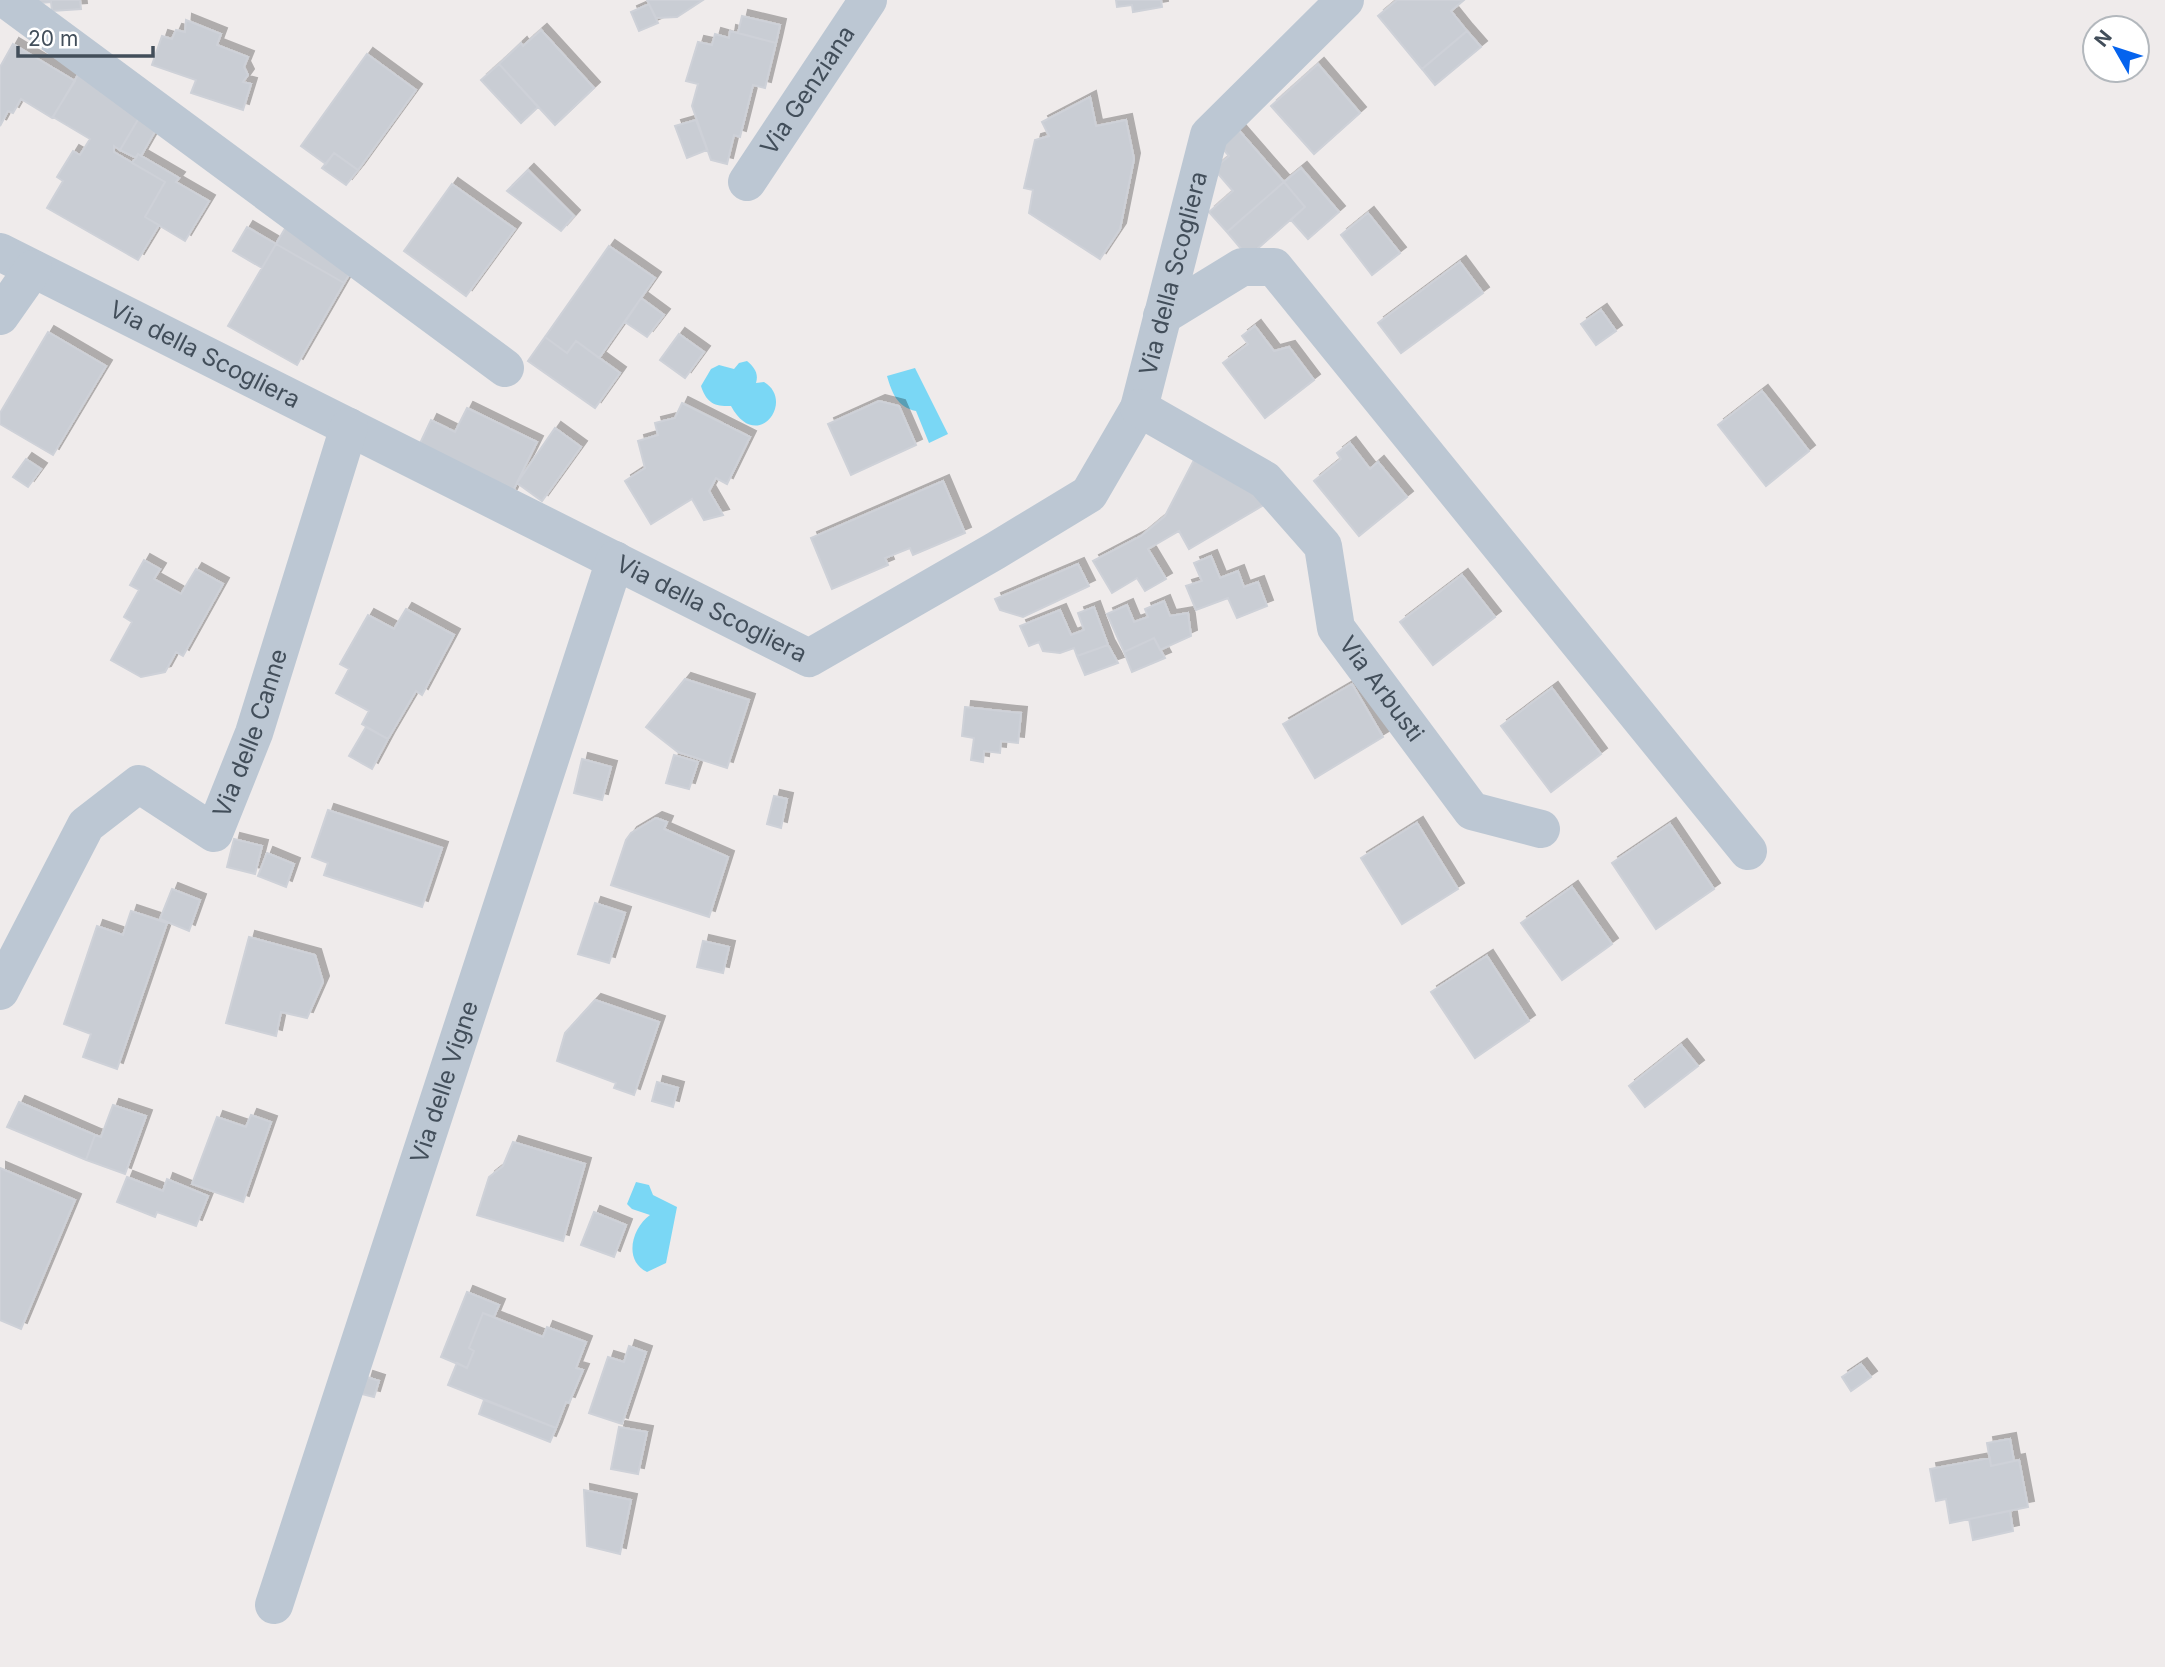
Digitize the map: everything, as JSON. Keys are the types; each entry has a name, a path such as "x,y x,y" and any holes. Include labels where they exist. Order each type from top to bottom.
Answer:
{"street":[{"path":"7,0 505,369"},
{"name":"Via Genziana","path":"747,182 867,0"},
{"name":"Via della Scogliera","path":"17,261 810,657 1089,494 1139,408 1209,135 1345,0"},
{"path":"0,316 17,261"},
{"path":"1162,316 1242,267 1274,267 1748,851"},
{"name":"Via Arbusti","path":"1139,408 1265,480 1322,546 1336,628 1472,811 1541,829"},
{"name":"Via delle Canne","path":"0,990 86,825 139,784 214,833 254,733 349,427"},
{"name":"Via delle Vigne","path":"274,1605 615,560"}],"water":[{"path":"747,361 755,370 756,383 764,382 773,390 776,401 769,419 761,425 752,425 741,420 731,406 720,406 712,402 705,396 701,386 711,369 719,365 734,369 739,363"},
{"path":"915,368 948,434 929,443 916,411 900,403 887,376"},
{"path":"636,1182 649,1185 653,1195 677,1207 666,1263 647,1272 635,1260 633,1244 639,1228 650,1215 632,1209 627,1204"}],"building":[{"path":"28,0 80,0 81,9 52,11 51,2 29,4"},
{"path":"647,0 703,0 677,17 656,18"},
{"path":"1116,0 1161,0 1162,7 1133,12 1132,5 1117,7"},
{"path":"1397,0 1464,0 1451,11 1467,31 1422,69 1378,16"},
{"path":"649,4 658,23 639,31 631,12"},
{"path":"742,16 780,25 776,43 738,33"},
{"path":"186,20 221,34 217,45 248,57 244,67 248,75 243,82 251,84 243,110 191,93 196,80 152,65 162,36 172,39 176,30 185,32"},
{"path":"541,30 594,88 555,125 499,64 521,43 523,46"},
{"path":"730,31 776,43 765,88 753,85 740,137 734,135 727,164 711,160 692,106 698,84 686,81 698,42 712,45 715,34 729,38"},
{"path":"1467,31 1481,47 1435,85 1422,69"},
{"path":"13,44 75,81 52,118 21,99 13,113 8,111 0,126 0,67"},
{"path":"367,54 416,90 358,170 334,153 326,164 301,146"},
{"path":"499,64 538,107 521,123 481,80"},
{"path":"1318,64 1360,113 1314,154 1271,106"},
{"path":"79,73 143,111 120,150 114,146 114,152 165,182 145,217 159,225 138,260 47,208 63,181 57,177 73,151 80,155 90,139 53,117"},
{"path":"1090,97 1096,126 1126,120 1134,159 1120,229 1100,259 1029,213 1033,190 1024,188 1035,140 1049,136 1042,122"},
{"path":"143,111 161,121 141,156 138,154 136,158 120,150"},
{"path":"696,120 707,150 687,158 675,126"},
{"path":"1236,127 1284,182 1227,232 1209,212 1233,191 1214,169 1229,156 1218,143"},
{"path":"334,153 358,170 346,185 322,168"},
{"path":"138,154 179,178 176,182 209,201 185,241 145,217 165,182 132,163"},
{"path":"1301,168 1339,212 1308,239 1291,220 1305,207 1284,182"},
{"path":"528,170 574,216 561,231 507,191"},
{"path":"1284,182 1305,207 1248,257 1227,232"},
{"path":"452,184 515,229 466,296 404,251"},
{"path":"1368,213 1400,253 1372,275 1341,235"},
{"path":"290,220 359,259 344,283 276,244"},
{"path":"247,227 276,244 262,268 233,251"},
{"path":"276,244 344,283 297,365 228,326"},
{"path":"609,246 655,278 599,358 576,341 567,353 545,337"},
{"path":"1460,262 1483,293 1401,353 1378,323"},
{"path":"641,298 664,315 647,337 625,322"},
{"path":"1601,310 1616,331 1596,345 1581,324"},
{"path":"1255,326 1274,351 1289,347 1314,380 1265,418 1223,363 1248,344 1242,336"},
{"path":"48,332 106,366 53,455 0,424 0,413"},
{"path":"679,334 704,352 685,378 660,360"},
{"path":"545,337 567,353 576,341 620,373 595,408 528,361"},
{"path":"1762,391 1809,451 1766,486 1718,425"},
{"path":"879,401 899,406 916,445 851,475 828,424"},
{"path":"682,403 750,437 727,484 716,478 709,491 723,515 704,520 692,499 651,524 625,481 645,468 638,441 658,435 655,423 675,418"},
{"path":"467,408 537,442 511,495 415,454 431,420 455,432"},
{"path":"555,428 581,447 542,501 517,483"},
{"path":"1350,443 1370,469 1378,462 1407,497 1359,536 1314,481 1341,459 1337,453"},
{"path":"1195,458 1274,499 1189,549 1179,531 1148,549 1166,579 1145,591 1137,578 1112,593 1093,561 1141,536 1165,516"},
{"path":"26,459 41,469 28,487 13,477"},
{"path":"943,481 965,533 913,555 910,548 885,558 888,565 832,589 811,538"},
{"path":"1211,556 1220,578 1238,571 1244,587 1258,582 1267,606 1237,618 1228,598 1196,610 1186,586 1202,581 1194,563"},
{"path":"144,560 160,569 154,579 181,594 196,569 223,584 183,656 176,652 165,672 141,677 111,660 132,622 124,617 139,590 130,585"},
{"path":"1078,564 1089,586 1023,617 1000,610 995,599"},
{"path":"1462,575 1495,617 1433,665 1400,622"},
{"path":"1164,601 1170,616 1188,613 1191,636 1160,650 1154,638 1124,652 1107,614 1127,605 1134,622 1148,617 1145,609"},
{"path":"1094,607 1108,645 1077,656 1074,648 1060,653 1043,651 1039,642 1029,646 1020,626 1060,610 1071,635 1084,630 1078,613"},
{"path":"406,609 454,635 422,695 416,691 388,739 362,724 369,711 336,693 349,669 340,664 368,615 394,629"},
{"path":"1154,638 1165,658 1132,672 1124,652"},
{"path":"1108,645 1118,663 1085,675 1077,656"},
{"path":"685,679 749,700 727,768 678,752 646,727"},
{"path":"1352,684 1383,737 1315,778 1283,724"},
{"path":"1552,688 1601,754 1551,792 1501,726"},
{"path":"965,707 1021,713 1018,743 1001,741 1000,753 984,751 983,762 971,760 974,738 962,736"},
{"path":"366,727 388,739 372,769 349,756"},
{"path":"674,755 698,762 689,789 666,783"},
{"path":"582,759 611,767 602,800 574,793"},
{"path":"774,796 787,799 781,828 767,824"},
{"path":"328,810 442,848 422,907 324,875 328,863 312,857"},
{"path":"656,818 667,822 664,829 728,857 709,917 611,885 626,840 631,833"},
{"path":"1417,823 1458,889 1402,924 1361,858"},
{"path":"1670,824 1714,889 1656,929 1612,863"},
{"path":"234,839 262,846 255,874 227,867"},
{"path":"267,853 294,864 286,887 258,876"},
{"path":"1572,887 1612,944 1562,980 1521,923"},
{"path":"172,889 200,900 189,931 160,919"},
{"path":"595,903 625,913 609,963 578,954"},
{"path":"131,911 167,923 117,1069 83,1057 91,1034 64,1024 97,926 123,935"},
{"path":"249,937 315,955 323,982 307,1018 281,1012 276,1036 226,1023"},
{"path":"703,941 729,947 723,973 697,967"},
{"path":"1487,956 1529,1021 1475,1058 1431,992"},
{"path":"595,1000 659,1022 634,1095 614,1088 616,1083 557,1061 565,1033"},
{"path":"1681,1045 1698,1066 1645,1107 1629,1086"},
{"path":"657,1082 678,1088 673,1107 652,1101"},
{"path":"19,1102 95,1135 86,1160 7,1127"},
{"path":"113,1105 146,1116 125,1174 86,1160 95,1135 101,1137"},
{"path":"251,1115 271,1122 243,1202 192,1184 217,1117 246,1127"},
{"path":"513,1142 585,1164 563,1241 477,1215 489,1177 503,1166"},
{"path":"0,1168 75,1200 21,1329 0,1320"},
{"path":"127,1177 163,1191 167,1179 208,1196 196,1226 157,1212 155,1217 117,1202"},
{"path":"594,1212 626,1225 614,1257 581,1245"},
{"path":"467,1292 499,1305 494,1317 483,1313 469,1348 474,1351 467,1368 441,1357"},
{"path":"483,1313 543,1337 547,1327 586,1342 576,1368 583,1370 556,1428 448,1385 457,1363 467,1368 474,1351 469,1348"},
{"path":"629,1346 646,1352 622,1424 589,1413 608,1357 624,1362"},
{"path":"1861,1364 1871,1377 1851,1391 1842,1377"},
{"path":"367,1377 379,1381 374,1397 362,1394"},
{"path":"484,1400 556,1428 550,1442 479,1414"},
{"path":"619,1427 647,1432 638,1474 611,1469"},
{"path":"2010,1439 2014,1461 1991,1466 1987,1443"},
{"path":"1990,1458 1991,1466 2019,1460 2028,1507 1950,1523 1946,1499 1936,1501 1930,1469"},
{"path":"584,1490 631,1500 620,1554 587,1546"},
{"path":"2010,1511 2013,1531 1973,1540 1969,1519"}]}
